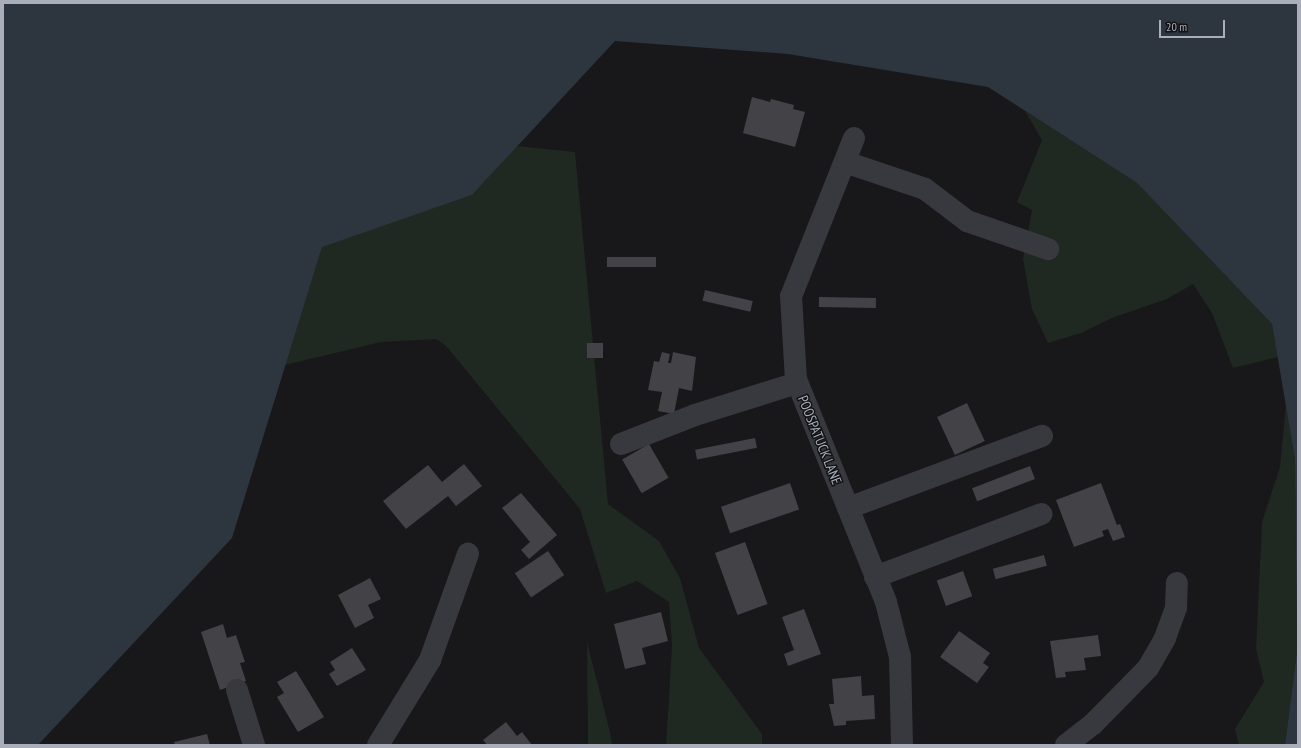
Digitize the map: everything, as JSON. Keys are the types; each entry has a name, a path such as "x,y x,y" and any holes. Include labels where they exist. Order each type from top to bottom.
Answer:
{"street":[{"name":"POOSPATUCK LANE","path":"854,138 792,296 797,383 886,602 900,657 902,745"},
{"path":"845,162 925,189 967,221 1048,249"},
{"path":"621,444 695,415 797,383"},
{"path":"848,508 1042,436"},
{"path":"875,576 1042,514"},
{"path":"378,745 430,660 468,554"},
{"path":"1066,745 1108,710 1148,668 1165,638 1176,607 1177,583"},
{"path":"237,690 254,745"}],"shaded area":[{"path":"3,3 1298,3 1298,745 1285,745 1297,651 1295,459 1272,324 1137,183 988,87 788,54 615,41 472,195 322,247 232,538 38,745 3,745"},
{"path":"1025,111 1137,183 1272,324 1278,357 1233,368 1212,313 1193,284 1167,299 1112,318 1081,333 1048,343 1032,309 1023,259 1032,210 1017,202 1042,140"},
{"path":"517,146 575,152 608,504 659,541 680,578 699,648 762,734 762,745 666,745 672,646 669,602 637,581 606,593 580,509 447,347 437,339 381,342 285,365 322,246 472,195"},
{"path":"1286,403 1295,459 1297,651 1285,745 1239,745 1235,729 1264,682 1256,649 1262,522 1280,467"},
{"path":"587,642 610,732 612,745 588,745"}],"building":[{"path":"752,97 770,102 771,99 794,105 793,109 805,112 795,147 743,133"},
{"path":"607,257 656,257 656,267 607,267"},
{"path":"705,290 753,301 750,312 703,301"},
{"path":"819,297 876,298 876,308 819,307"},
{"path":"587,343 603,343 603,358 587,358"},
{"path":"662,352 670,354 668,363 671,363 673,352 696,357 692,391 679,388 674,414 658,411 662,392 648,390 654,361 659,362"},
{"path":"967,403 985,441 955,455 937,417"},
{"path":"755,438 757,448 697,459 695,450"},
{"path":"649,444 668,478 642,493 622,460"},
{"path":"464,464 482,486 456,506 448,496 406,529 383,501 428,465 442,482"},
{"path":"1030,466 1035,479 977,501 972,488"},
{"path":"790,483 799,509 730,533 721,507"},
{"path":"1101,483 1117,525 1120,524 1125,537 1113,541 1108,529 1102,531 1104,536 1074,547 1056,500"},
{"path":"521,493 557,535 529,559 521,550 530,542 502,508"},
{"path":"745,542 768,604 738,615 715,553"},
{"path":"548,551 564,575 531,597 515,573"},
{"path":"1044,555 1047,566 996,579 993,569"},
{"path":"963,571 972,596 946,606 937,581"},
{"path":"370,578 381,599 368,605 374,618 355,628 338,595"},
{"path":"804,609 821,654 788,666 784,654 794,650 782,617"},
{"path":"661,612 668,641 642,648 646,664 625,669 614,624"},
{"path":"223,624 227,638 236,635 245,662 240,663 246,681 220,690 201,632"},
{"path":"959,631 990,653 983,663 989,667 977,683 940,657"},
{"path":"1098,635 1101,656 1084,658 1086,670 1065,672 1066,677 1056,678 1050,641"},
{"path":"352,648 366,670 337,686 329,674 335,670 330,662"},
{"path":"296,671 324,717 298,732 277,697 284,693 277,682"},
{"path":"861,676 862,696 874,695 875,719 846,721 846,725 834,726 829,704 834,704 832,679"},
{"path":"506,722 517,736 522,732 532,745 487,745 483,740"},
{"path":"207,734 210,745 175,745 174,742"}]}
